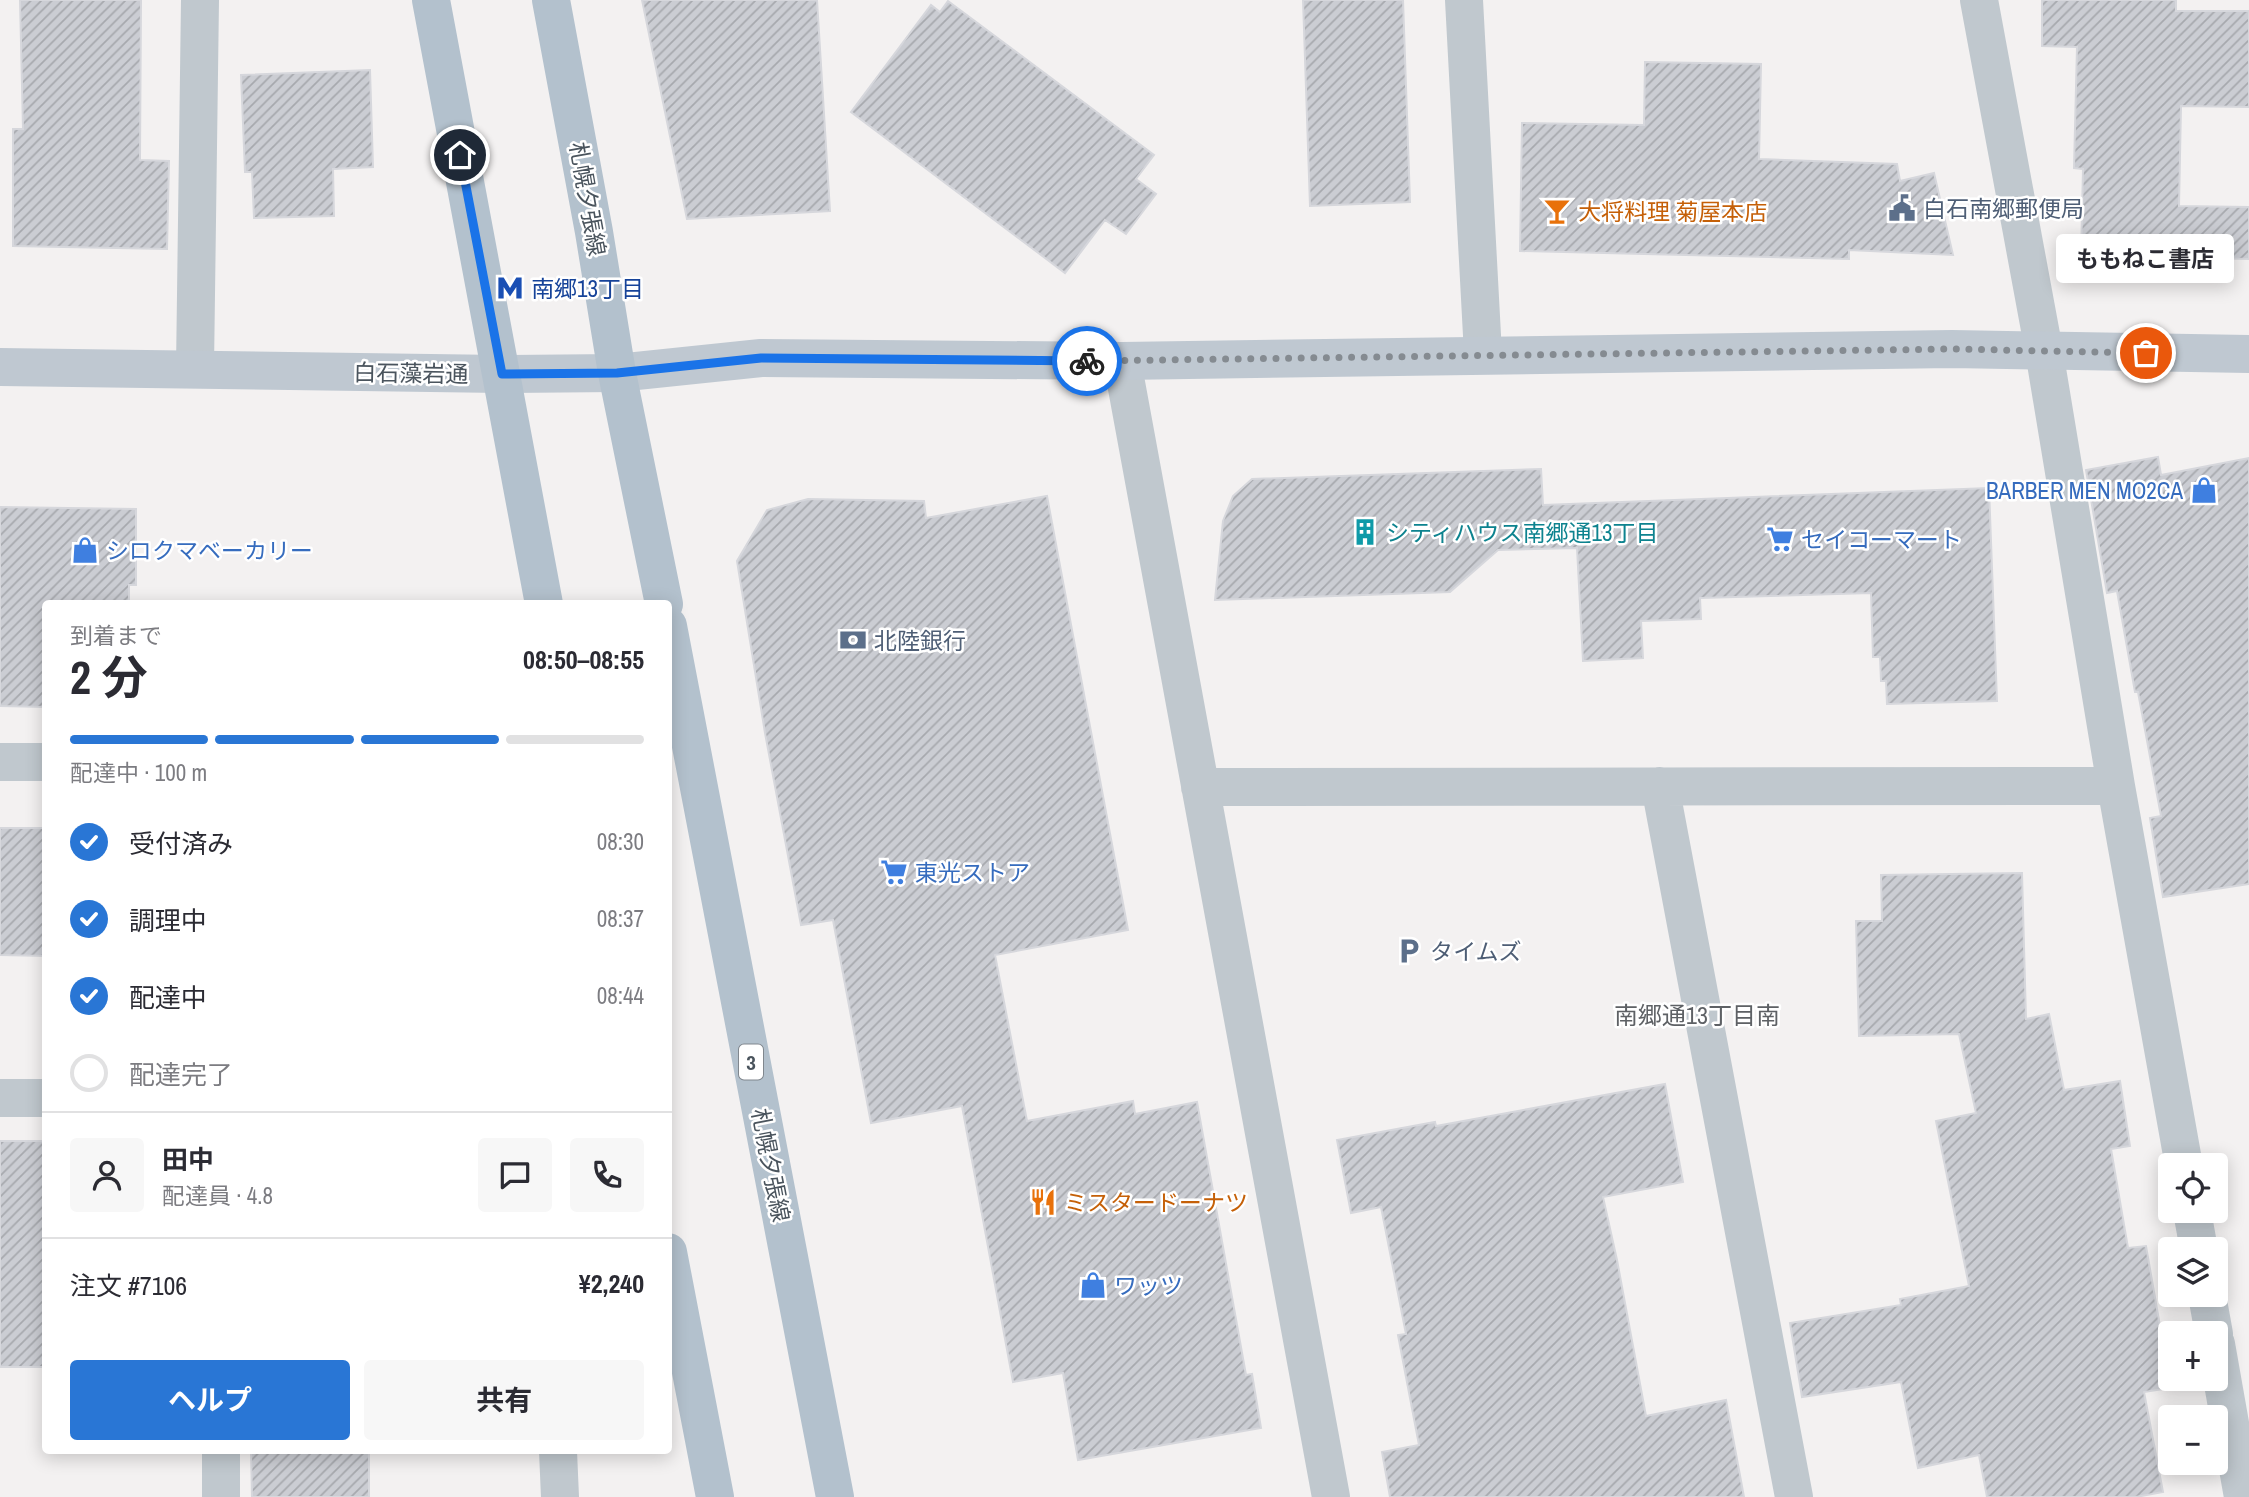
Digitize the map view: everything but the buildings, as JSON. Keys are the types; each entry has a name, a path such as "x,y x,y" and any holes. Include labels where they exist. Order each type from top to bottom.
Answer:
{"main road":[{"path":"431,0 543,600"},
{"name":"札幌夕張線","path":"551,0 617,373 663,600"},
{"name":"白石藻岩通","path":"0,366 502,374 617,373 761,358 1122,361 1952,349 2249,354"},
{"name":"札幌夕張線","path":"672,647 835,1497"},
{"path":"672,1273 715,1497"}],"street":[{"path":"195,368 200,0"},
{"path":"1464,0 1483,354"},
{"path":"1979,0 2044,351 2116,786 2182,1153"},
{"path":"1122,361 1331,1497"},
{"path":"0,762 42,762"},
{"path":"1660,786 1794,1497"},
{"path":"1200,787 2116,786"},
{"path":"0,1098 42,1098"},
{"path":"2224,1391 2243,1497"},
{"path":"220,1497 221,1454"},
{"path":"558,1454 559,1497"}],"way so far":[{"path":"1087,361 1952,349 2146,353"}],"place":[{"name":"白石南郷郵便局","path":"1902,208"},
{"name":"大将料理 菊屋本店","path":"1557,211"},
{"name":"南郷13丁目","path":"510,288"},
{"name":"ももねこ書店","path":"2146,353"},
{"name":"BARBER MEN MO2CA","path":"2204,490"},
{"name":"シティハウス南郷通13丁目","path":"1365,532"},
{"name":"セイコーマート","path":"1780,539"},
{"name":"シロクマベーカリー","path":"85,550"},
{"name":"北陸銀行","path":"853,640"},
{"name":"東光ストア","path":"894,872"},
{"name":"タイムズ","path":"1409,951"},
{"name":"ミスタードーナツ","path":"1043,1202"},
{"name":"ワッツ","path":"1093,1285"}],"district":[{"name":"南郷通13丁目南","path":"1697,1015"}],"route":[{"path":"460,155 502,374 617,373 761,358 1087,361"}]}
